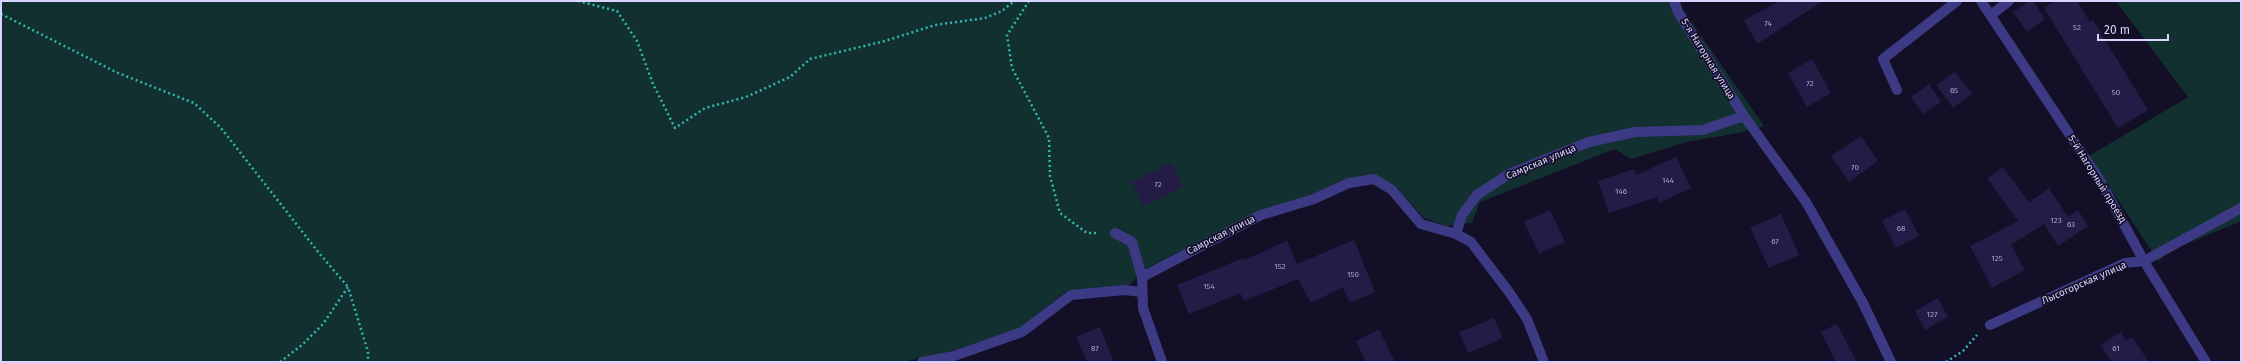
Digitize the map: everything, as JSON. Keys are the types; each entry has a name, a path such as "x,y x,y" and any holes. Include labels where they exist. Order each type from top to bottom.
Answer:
{"street":[{"name":"5-я Нагорная улица","path":"1674,1 1678,12 1744,116 1806,202 1863,303 1891,362"},
{"path":"1897,90 1883,59 1957,1"},
{"name":"5-й Нагорный проезд","path":"1981,1 2099,179 2144,261 2206,362"},
{"path":"1991,15 2009,1"},
{"name":"Самрская улица","path":"1142,277 1261,215 1314,199 1349,183 1374,179 1392,190 1421,224 1456,234 1462,215 1477,195 1509,174 1589,142 1635,132 1703,130 1744,116"},
{"name":"Лысогорская улица","path":"1990,325 2125,263 2144,261 2241,208"},
{"path":"1115,234 1132,242 1142,277 1141,292 1143,308 1162,362"},
{"path":"1456,234 1470,242 1509,292 1527,319 1544,362"},
{"path":"922,362 954,356 1022,332 1071,295 1125,290 1141,292"}],"path":[{"path":"578,1 616,11 637,41 653,84 674,128 705,108 746,97 790,77 810,59 885,41 935,25 985,18 1002,11 1014,1"},
{"path":"1029,1 1007,35 1012,68 1049,138 1050,176 1060,213 1087,233 1115,234"},
{"path":"1,14 118,73 194,103 221,128 310,242 348,287 368,352 368,362"},
{"path":"280,362 302,345 323,324 348,287"},
{"path":"1946,362 1962,351 1990,325"}],"green space":[{"path":"1,1 1680,1 1683,10 1764,126 1738,133 1687,142 1631,159 1615,149 1480,202 1472,223 1446,226 1424,218 1396,187 1374,175 1258,212 1147,268 1129,285 1067,291 1019,328 952,351 902,362 1,362"},
{"path":"2116,1 2236,1 2241,4 2241,221 2165,253 2159,262 2089,156 2188,97"}],"building":[{"path":"1780,1 1823,1 1757,44 1744,20"},
{"path":"2029,1 2033,1 2045,19 2027,32 2013,12"},
{"path":"2055,1 2077,1 2090,22 2093,20 2148,110 2118,128 2044,8"},
{"path":"1812,59 1831,93 1807,107 1788,73"},
{"path":"1955,72 1972,94 1953,108 1936,85"},
{"path":"1929,84 1941,102 1923,114 1911,97"},
{"path":"1861,136 1878,161 1849,182 1831,156"},
{"path":"1676,157 1691,188 1659,203 1657,197 1609,213 1598,181 1634,169 1636,175"},
{"path":"1171,163 1183,187 1144,206 1132,182"},
{"path":"2003,167 2029,202 2049,188 2068,217 2078,210 2088,226 2058,246 2044,224 2011,245 2025,270 1992,288 1970,246 2018,221 1987,178"},
{"path":"1905,209 1919,236 1896,248 1882,221"},
{"path":"1550,210 1565,242 1539,254 1524,222"},
{"path":"1781,214 1799,255 1769,268 1750,228"},
{"path":"1354,240 1375,292 1350,303 1343,287 1311,303 1298,279 1244,301 1240,293 1189,314 1177,285 1243,258 1244,260 1287,241 1297,264"},
{"path":"1938,298 1948,317 1925,330 1915,311"},
{"path":"1494,318 1503,338 1468,353 1459,332"},
{"path":"1837,324 1857,362 1836,362 1821,332"},
{"path":"1100,327 1114,362 1087,362 1076,337"},
{"path":"1379,329 1395,362 1366,362 1356,341"},
{"path":"2121,332 2126,340 2132,337 2149,362 2112,362 2100,345"}]}
